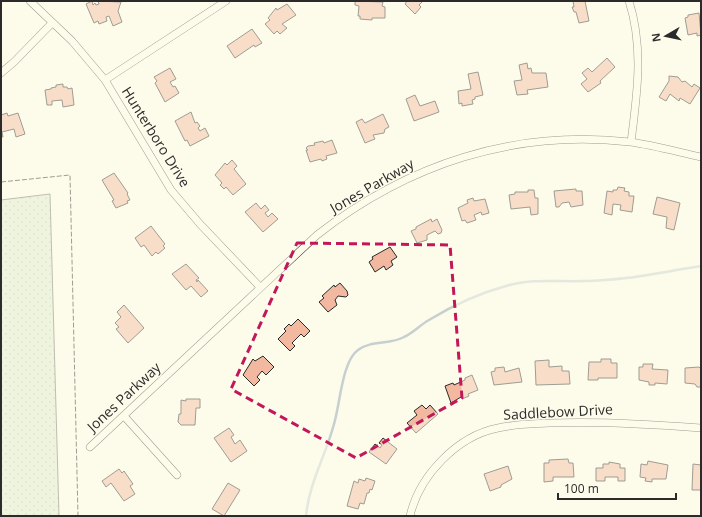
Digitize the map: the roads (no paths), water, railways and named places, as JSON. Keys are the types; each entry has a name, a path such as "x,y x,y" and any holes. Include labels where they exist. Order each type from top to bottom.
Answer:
{"street":[{"name":"Hunterboro Drive","path":"30,1 72,41 105,80 171,190 200,224 260,287"},
{"path":"105,80 226,1"},
{"path":"629,1 637,32 639,66 631,142"},
{"path":"1,73 14,62 52,23"},
{"name":"Jones Parkway","path":"90,447 260,287 318,235 347,212 390,187 446,162 477,153 548,141 588,139 631,142 701,157"},
{"path":"124,416 177,475"},
{"name":"Saddlebow Drive","path":"410,516 422,486 438,464 462,444 480,434 497,428 527,424 613,422 701,428"}],"waterway":[{"path":"306,516 314,481 331,436 345,373 348,364 358,350 369,345 399,339 429,320 476,296 516,284 535,281 614,280 701,266"}]}
